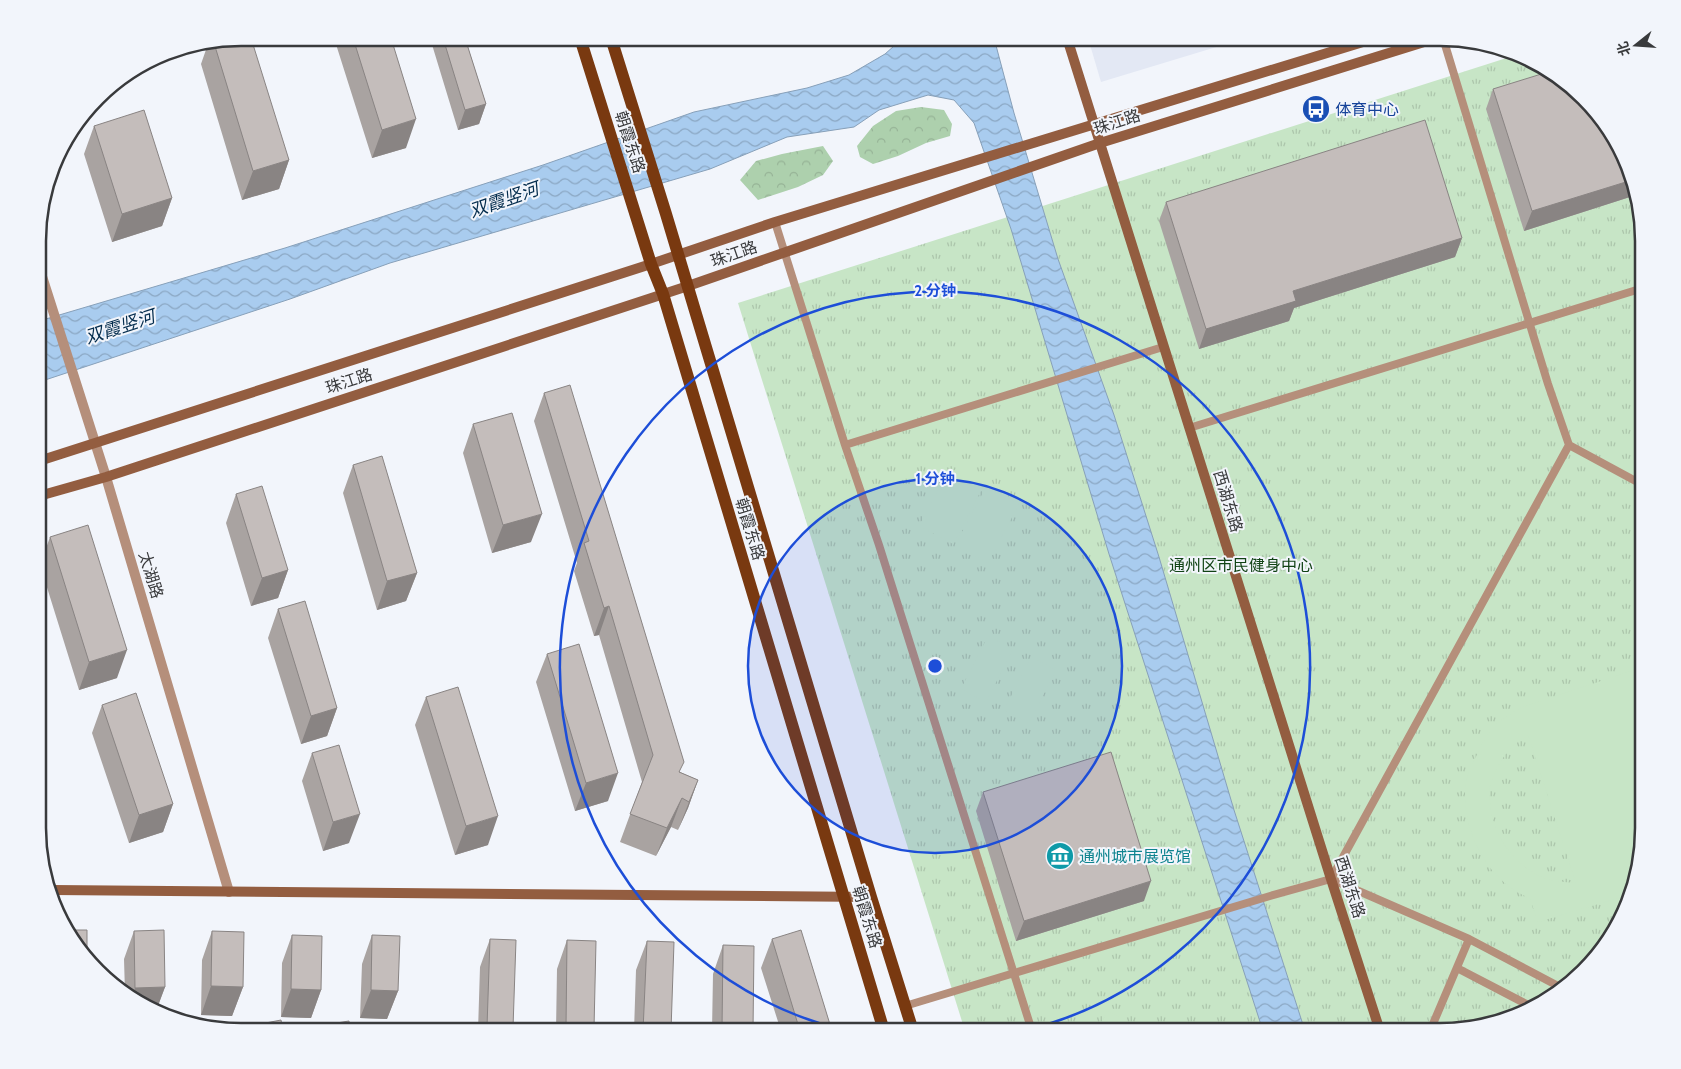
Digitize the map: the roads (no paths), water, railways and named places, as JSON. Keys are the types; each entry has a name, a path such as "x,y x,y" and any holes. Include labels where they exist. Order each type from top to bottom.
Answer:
{"main road":[{"name":"朝霞东路","path":"583,46 651,264 663,294 882,1023"},
{"name":"朝霞东路","path":"613,46 688,286 910,1023"}],"street":[{"name":"西湖东路","path":"1070,46 1330,879 1377,1023"},
{"name":"珠江路","path":"46,458 651,264 775,222 1350,46"},
{"name":"珠江路","path":"46,494 106,477 688,286 1100,143 1411,46"},
{"name":"太湖路","path":"46,290 106,477 229,892"},
{"path":"57,890 871,897"}],"lane":[{"path":"1446,47 1529,323 1569,445 1635,481"},
{"path":"775,222 1030,1023"},
{"path":"1189,428 1635,290"},
{"path":"845,445 1163,347"},
{"path":"1330,879 1569,445"},
{"path":"905,1006 1330,879 1470,939 1555,984"},
{"path":"1434,1023 1470,939"},
{"path":"1457,968 1525,1003"}],"water":[{"name":"双霞竖河","path":"894,46 996,46 1014,113 1058,259 1114,415 1159,557 1234,810 1302,1023 1260,1023 1109,554 1011,229 974,123 954,100 928,95 879,110 854,127 787,137 710,169 390,263 290,299 46,380 46,319 285,248 543,165 694,112 807,88 849,75 885,54"}],"place":[{"name":"体育中心","path":"1316,109"},
{"name":"通州城市展览馆","path":"1060,856"}],"park label":[{"name":"通州区市民健身中心","path":"1241,565"}]}
